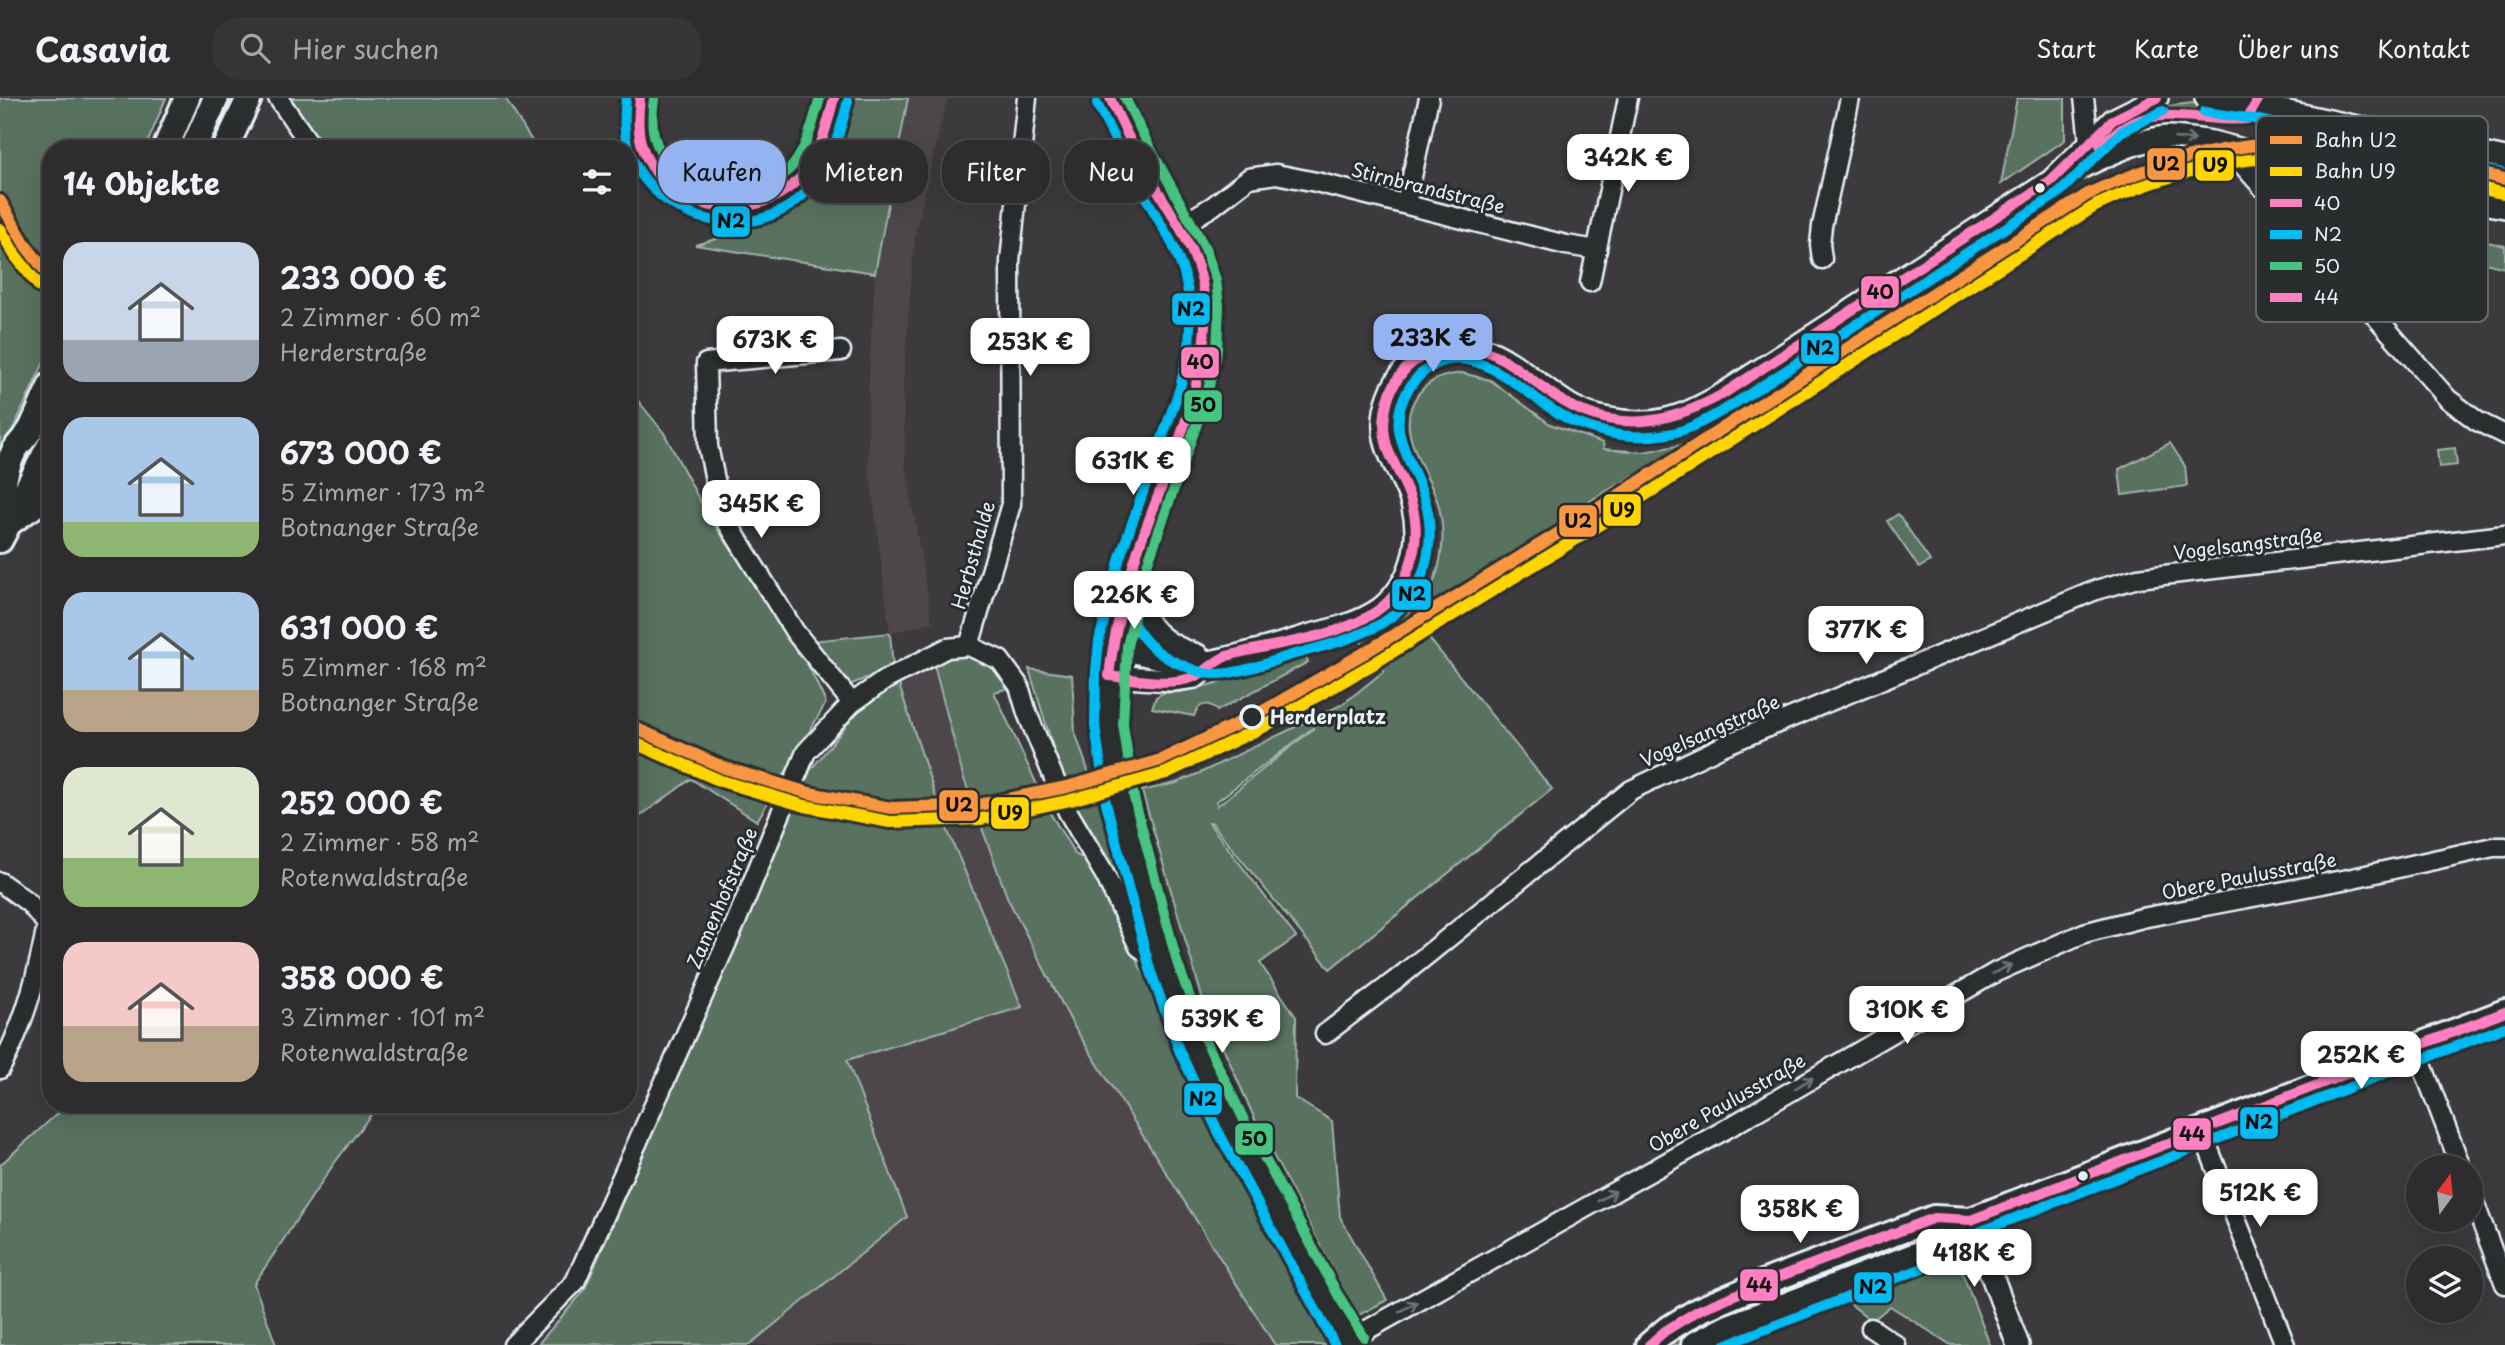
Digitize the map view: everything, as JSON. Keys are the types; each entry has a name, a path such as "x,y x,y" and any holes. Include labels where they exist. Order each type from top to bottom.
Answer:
{"main road":[{"path":"169,140 187,98"},
{"path":"197,140 216,98"},
{"path":"229,140 249,98"},
{"path":"640,98 639,128 643,149 655,172 670,188 690,201 707,208 723,210 743,209 768,202 800,179 818,146 834,98"},
{"path":"1110,98 1147,172 1180,226 1201,281 1206,310 1205,344 1194,389 1130,573 1112,646 1108,736 1120,810 1163,964 1182,1020 1206,1075 1351,1343"},
{"path":"4,532 0,502 2,481 14,451 30,432 42,405"},
{"path":"4,532 42,460"},
{"path":"4,532 42,501"},
{"path":"1694,1345 1729,1327 1945,1244 1971,1220 2505,1012"},
{"path":"1646,1344 1699,1310 1770,1280 1934,1218 1971,1220"},
{"path":"1770,1280 1786,1286 1784,1307"}],"street":[{"path":"278,98 307,140"},
{"name":"Herbsthalde","path":"970,646 1011,504 1010,261 1027,98"},
{"path":"1406,204 1429,98"},
{"path":"1590,282 1628,98"},
{"path":"1822,259 1822,226 1850,98"},
{"path":"2084,98 2092,150 2103,159"},
{"path":"2051,181 2113,120 2157,98"},
{"path":"2206,98 2257,102 2318,116"},
{"path":"1112,646 1190,663 1216,661 1356,622 1381,608 1398,592 1414,555 1416,531 1412,504 1387,446 1385,407 1406,368 1437,349 1453,345 1490,350 1576,408 1614,420 1664,420 1684,414 1723,394 2051,181 2138,144 2167,137 2200,140 2256,155"},
{"path":"2227,147 2256,180"},
{"name":"Stirnbrandstraße","path":"1180,226 1213,206 1249,178 1276,174 1566,245 1597,250"},
{"path":"2381,322 2448,399 2477,421 2505,435"},
{"path":"841,351 706,363 708,446 722,514 795,632 852,703"},
{"name":"Vogelsangstraße","path":"1325,1034 1631,790 1736,741 2119,582 2505,535"},
{"path":"1130,573 1141,610 1156,635 1166,643 1216,661"},
{"path":"970,646 1000,660 1012,673 1068,812 1106,877 1139,947 1163,964"},
{"name":"Zamenhofstraße","path":"513,1345 575,1282 736,922 806,751 852,703 885,680 947,648 970,646"},
{"path":"1109,676 1172,681 1195,677 1216,661"},
{"name":"Obere Paulusstraße","path":"1351,1343 1996,972 2084,933 2142,918 2348,879 2493,847 2505,847"},
{"path":"0,882 29,903 42,918"},
{"path":"0,1069 13,1046 23,1018 42,950"},
{"path":"2415,1046 2456,1155"},
{"path":"2201,1129 2284,1345"},
{"path":"1971,1220 2018,1345"},
{"path":"2483,1226 2505,1284"},
{"path":"1871,1328 1896,1345"}],"shaded area":[{"path":"908,98 947,98 928,179 928,140 900,140"},
{"path":"888,203 922,203 915,235 903,382 905,462 932,622 890,633 868,457 875,273"},
{"path":"936,670 963,776 1073,1025 1275,1345 749,1345 907,1217 847,1060 1008,972 944,822 898,682"}],"green space":[{"path":"0,98 166,98 149,140 42,140 42,366 0,457"},
{"path":"287,98 505,98 531,140 316,140"},
{"path":"846,98 908,98 900,140 838,140"},
{"path":"2017,98 2065,98 2065,140 2001,184"},
{"path":"2205,104 2208,109 2157,109 2160,107"},
{"path":"800,201 800,203 888,203 875,273 695,245 767,224"},
{"path":"2488,242 2505,246 2505,268 2488,264"},
{"path":"1462,373 1490,380 1550,424 1603,443 1604,449 1643,452 1688,444 1574,510 1590,537 1427,636 1552,789 1330,969 1211,822 1209,823 1296,937 1260,963 1296,1017 1295,1098 1332,1121 1340,1217 1387,1300 1357,1316 1257,1124 1204,1004 1142,791 1176,783 1202,772 1343,704 1384,671 1359,639 1395,621 1420,602 1435,577 1442,547 1441,517 1437,501 1411,438 1411,407 1429,383","holes":["1313,729 1217,806 1217,801"]},
{"path":"637,399 664,433 707,514 803,654 826,703 757,821 691,779 637,818"},
{"path":"2170,443 2185,466 2187,486 2122,495 2119,469"},
{"path":"2455,448 2457,465 2439,467 2437,450"},
{"path":"1898,514 1930,561 1919,568 1887,521"},
{"path":"890,633 893,667 847,686 811,641"},
{"path":"1304,654 1308,662 1217,711 1211,705 1204,705 1194,716 1152,708 1156,697 1163,693 1181,692 1213,684"},
{"path":"969,655 988,664 1010,688 994,692 1050,813 1075,854 1087,861 1330,1345 1275,1345 1073,1025 1008,899 963,776 933,661"},
{"path":"1029,669 1072,675 1075,732 1129,892 1075,804 1062,776"},
{"path":"898,682 944,822 1022,1007 847,1060 907,1217 749,1345 538,1344 584,1291 810,771 858,711"},
{"path":"58,1113 372,1113 333,1165 254,1284 276,1345 0,1345 0,1165"},
{"path":"1946,1262 1957,1264 1962,1272 1990,1345 1951,1345 1890,1306 1872,1321 1845,1300"},
{"path":"1775,1290 1774,1297 1679,1345 1670,1345 1706,1319"}],"rail line":[{"name":"U2","path":"637,729 725,768 809,793 891,808 978,805 1067,787 1161,760 1258,714 1366,652 1583,518 2088,194 2172,162 2201,154 2256,146"},
{"name":"U9","path":"637,744 721,781 805,806 890,822 981,819 1071,800 1166,773 1265,726 1373,664 1591,530 2095,206 2177,175 2256,159"},
{"name":"U2","path":"2488,175 2505,179"},
{"name":"U9","path":"2488,190 2502,193"},
{"name":"U2","path":"0,201 26,246 42,266"},
{"name":"U9","path":"0,229 15,255 40,287"}],"transit line":[{"name":"N2","path":"626,98 626,140"},
{"name":"40","path":"640,98 638,116 642,146 653,168 668,186 688,198 733,208 756,204 778,195 805,173 821,142 834,98"},
{"name":"50","path":"654,99 653,132 665,161 695,186 733,194 753,191 788,171 804,146 820,98"},
{"name":"40","path":"1110,98 1143,165 1193,253 1202,282 1205,314 1197,382 1129,579 1109,676 1162,682 1194,677 1227,656 1336,631 1369,616 1394,594 1410,566 1416,533 1411,501 1389,452 1384,427 1385,414 1392,388 1399,377 1418,359 1442,348 1464,345 1485,350 1504,360 1562,401 1582,411 1619,421 1654,420 1689,410 1723,394 2051,181 2113,120 2157,98"},
{"name":"50","path":"1125,98 1205,248 1216,280 1219,306 1217,350 1207,395 1147,565 1127,646 1123,724 1134,798 1177,962 1205,1039 1243,1118 1338,1295 1364,1337"},
{"name":"40","path":"2100,145 2123,127 2145,118 2174,116 2247,119 2259,98"},
{"name":"N2","path":"637,166 645,180 664,198 687,212 712,220 738,222 763,218 788,207 817,180 829,159 848,101"},
{"name":"N2","path":"1097,104 1129,168 1173,245 1184,273 1191,307 1189,347 1180,388 1120,557 1099,641 1095,725 1106,803 1150,969 1179,1050 1218,1131 1335,1345"},
{"name":"N2","path":"1117,576 1125,605 1146,641 1168,658 1204,673 1218,674 1247,669 1337,642 1376,627 1407,602 1418,585 1426,563 1430,531 1427,508 1403,446 1399,419 1401,405 1408,390 1417,378 1430,368 1456,359 1473,361 1507,378 1555,412 1606,432 1656,436 1685,429 1731,406 2059,193 2121,132 2163,111"},
{"name":"N2","path":"2204,112 2256,119"},
{"name":"N2","path":"2488,170 2502,173"},
{"name":"44","path":"1649,1345 1665,1331 1699,1310 1770,1280 1934,1218 1971,1220 2505,1012"},
{"name":"N2","path":"1725,1345 1951,1257 1979,1232 2505,1027"}],"place":[{"name":"Herderplatz","path":"1252,717"}]}
